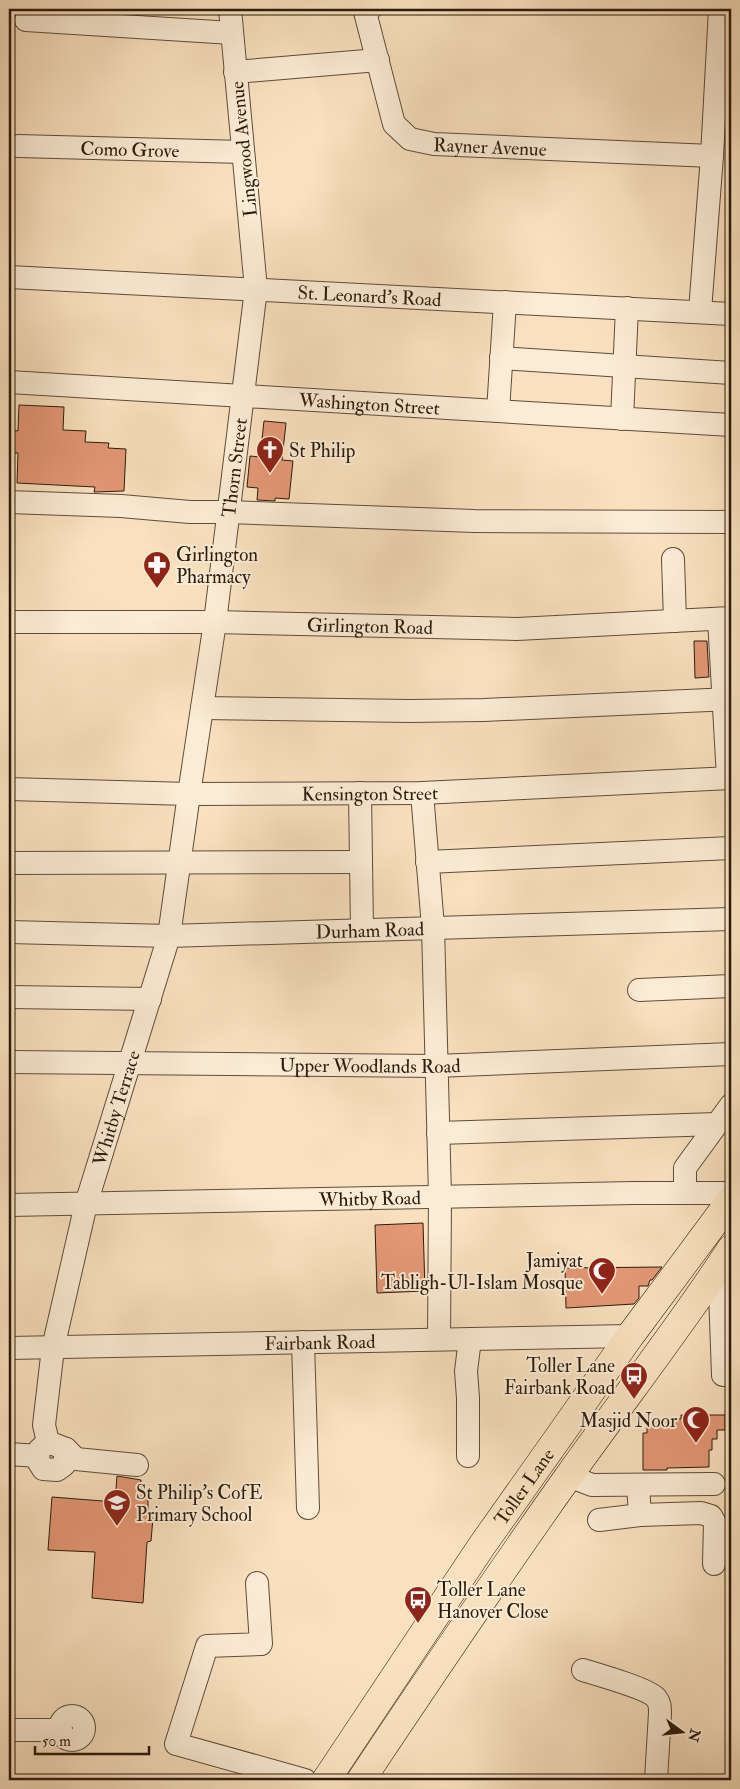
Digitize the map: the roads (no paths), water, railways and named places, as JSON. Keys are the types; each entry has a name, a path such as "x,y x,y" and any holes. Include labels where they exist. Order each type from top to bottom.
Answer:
{"main road":[{"name":"Toller Lane","path":"326,1780 481,1547 630,1336 731,1200"},
{"name":"Toller Lane","path":"361,1780 506,1564 660,1351 719,1291 731,1249"},
{"path":"630,1336 660,1351"},
{"path":"543,1460 569,1476"},
{"path":"481,1547 506,1564"}],"street":[{"name":"Lingwood Avenue","path":"230,9 256,289"},
{"name":"Rayner Avenue","path":"370,9 365,12 394,124 410,139 434,144 712,156"},
{"path":"700,312 712,156 720,9"},
{"path":"26,20 232,34"},
{"path":"235,72 378,60"},
{"name":"Como Grove","path":"18,146 243,152"},
{"name":"St. Leonard's Road","path":"9,277 731,314"},
{"name":"Thorn Street","path":"189,794 215,622 256,289"},
{"path":"498,412 505,302"},
{"path":"622,419 627,308"},
{"path":"501,358 731,373"},
{"name":"Washington Street","path":"9,382 731,425"},
{"path":"9,502 122,506 190,512 474,521 731,522"},
{"path":"673,559 675,621"},
{"path":"725,619 730,778"},
{"name":"Girlington Road","path":"9,622 215,622 517,628 725,619"},
{"path":"202,708 410,711 484,710 727,699"},
{"name":"Kensington Street","path":"9,789 189,794 422,793 730,778"},
{"path":"360,793 362,930"},
{"path":"422,793 433,927 440,1196 439,1339"},
{"name":"Whitby Terrace","path":"49,1443 53,1348 86,1204 169,936 189,794"},
{"path":"427,862 731,848"},
{"path":"9,863 361,862"},
{"name":"Durham Road","path":"9,932 169,936 731,919"},
{"path":"639,990 731,986"},
{"path":"9,997 150,999"},
{"name":"Upper Woodlands Road","path":"9,1062 436,1066 731,1054"},
{"path":"685,1192 685,1168 731,1105"},
{"path":"438,1133 718,1124"},
{"name":"Whitby Road","path":"9,1205 440,1196 731,1193"},
{"path":"719,1291 725,1368"},
{"name":"Fairbank Road","path":"9,1348 630,1336"},
{"path":"468,1456 466,1371 470,1339"},
{"path":"303,1342 308,1508"},
{"path":"9,1454 49,1443 76,1459 137,1465"},
{"path":"569,1476 592,1485 714,1484"},
{"path":"638,1485 640,1515"},
{"path":"599,1520 640,1515 701,1513 711,1516 715,1523 714,1564"},
{"path":"257,1583 261,1644 207,1646 176,1744 305,1780"},
{"path":"582,1670 645,1691 658,1699 660,1713 656,1780"},
{"path":"9,1730 61,1730"}],"place":[{"name":"St Philip","path":"270,474"},
{"name":"Girlington Pharmacy","path":"157,589"},
{"name":"Jamiyat Tabligh-Ul-Islam Mosque","path":"602,1295"},
{"name":"Toller Lane Fairbank Road","path":"634,1400"},
{"name":"Masjid Noor","path":"696,1444"},
{"name":"St Philip's CofE Primary School","path":"117,1527"},
{"name":"Toller Lane Hanover Close","path":"418,1624"}]}
